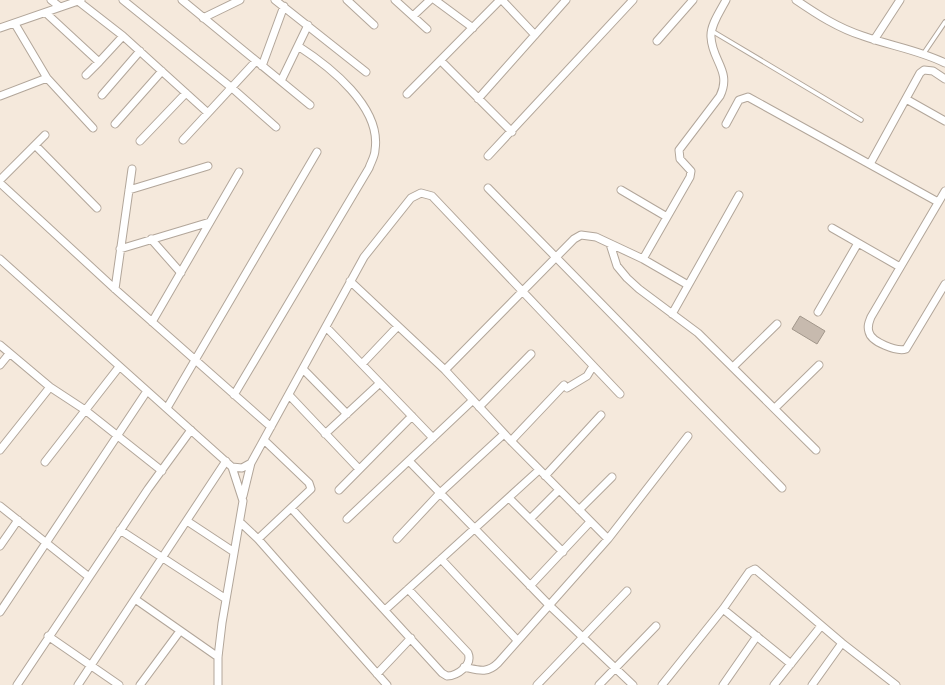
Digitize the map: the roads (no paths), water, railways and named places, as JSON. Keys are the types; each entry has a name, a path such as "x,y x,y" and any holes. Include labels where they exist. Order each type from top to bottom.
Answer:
{"street":[{"path":"51,0 60,7"},
{"path":"123,0 232,88 276,127"},
{"path":"182,0 310,105"},
{"path":"203,18 240,0"},
{"path":"275,0 366,72"},
{"path":"395,0 427,29"},
{"path":"413,16 430,0"},
{"path":"435,0 473,28"},
{"path":"408,94 501,0 536,35"},
{"path":"478,99 566,0"},
{"path":"488,156 512,132 632,0"},
{"path":"657,41 693,0"},
{"path":"796,0 832,24 874,40 924,53 945,63"},
{"path":"874,40 900,0"},
{"path":"0,28 79,1 123,36 208,114"},
{"path":"643,259 690,177 691,171 680,159 679,150 720,96 724,86 725,78 713,51 710,36 724,1"},
{"path":"352,2 374,25"},
{"path":"262,66 284,6"},
{"path":"46,13 99,62"},
{"path":"15,24 47,78 93,128"},
{"path":"281,81 308,25"},
{"path":"86,75 123,36"},
{"path":"234,395 369,168 376,150 369,114 359,99 330,69 298,46"},
{"path":"102,95 140,51"},
{"path":"184,140 256,61"},
{"path":"441,61 512,132"},
{"path":"870,164 920,74 924,70 933,71 945,79"},
{"path":"115,124 162,71"},
{"path":"0,96 47,78"},
{"path":"140,141 186,93"},
{"path":"726,124 740,100 748,97 938,202"},
{"path":"906,99 945,121"},
{"path":"0,180 45,135"},
{"path":"35,145 97,208"},
{"path":"167,408 318,152"},
{"path":"129,190 208,166"},
{"path":"114,289 132,169"},
{"path":"152,322 239,172"},
{"path":"0,183 114,289 271,427"},
{"path":"488,188 782,488"},
{"path":"621,190 667,217"},
{"path":"945,191 868,325 869,334 873,338 895,350 906,349 910,345 945,284"},
{"path":"218,685 218,657 226,600 240,522 243,496 251,463 350,281 372,244 416,194 425,193 432,196 620,394"},
{"path":"672,314 739,195"},
{"path":"120,249 210,222"},
{"path":"832,228 900,267"},
{"path":"445,370 574,239 581,235 596,237 643,259 688,285"},
{"path":"151,239 181,273"},
{"path":"818,312 858,243"},
{"path":"610,244 617,266 622,272 639,289 698,333 816,450"},
{"path":"0,259 119,367 232,466 242,468 251,463"},
{"path":"350,281 445,370 504,434 608,539"},
{"path":"733,367 777,324"},
{"path":"362,364 398,326"},
{"path":"326,327 433,438"},
{"path":"0,346 50,387 85,410 162,471"},
{"path":"0,365 9,354"},
{"path":"479,407 532,354"},
{"path":"775,408 819,365"},
{"path":"511,441 565,387 587,376 593,366"},
{"path":"45,462 119,367"},
{"path":"303,369 347,414"},
{"path":"325,434 380,383"},
{"path":"2,445 50,387"},
{"path":"0,612 147,391"},
{"path":"288,395 359,469"},
{"path":"347,519 473,400"},
{"path":"545,476 601,415"},
{"path":"339,490 412,416"},
{"path":"17,685 48,636 120,530 191,430"},
{"path":"397,539 440,493 504,434"},
{"path":"464,667 484,671 489,670 498,663 608,539 688,436"},
{"path":"258,539 311,489 310,486 264,440"},
{"path":"409,460 530,586 633,685"},
{"path":"78,685 226,461"},
{"path":"232,466 243,496"},
{"path":"385,610 539,470"},
{"path":"579,510 612,477"},
{"path":"530,519 559,490"},
{"path":"509,498 562,552"},
{"path":"0,506 89,577"},
{"path":"291,508 447,676 456,674 469,662 470,658 468,653 408,589"},
{"path":"0,546 18,520"},
{"path":"186,521 234,552"},
{"path":"240,522 258,539 387,685"},
{"path":"530,586 590,522"},
{"path":"120,530 226,600"},
{"path":"441,559 517,640"},
{"path":"662,685 723,609 746,577 755,569 842,643 896,685"},
{"path":"537,685 627,591"},
{"path":"135,599 218,657"},
{"path":"723,609 792,664"},
{"path":"599,685 656,626"},
{"path":"774,685 822,626"},
{"path":"140,685 180,631"},
{"path":"48,636 119,685"},
{"path":"723,685 757,636"},
{"path":"377,674 411,638"},
{"path":"812,685 842,643"}],"lane":[{"path":"924,53 945,22"},
{"path":"712,31 861,120"}]}
